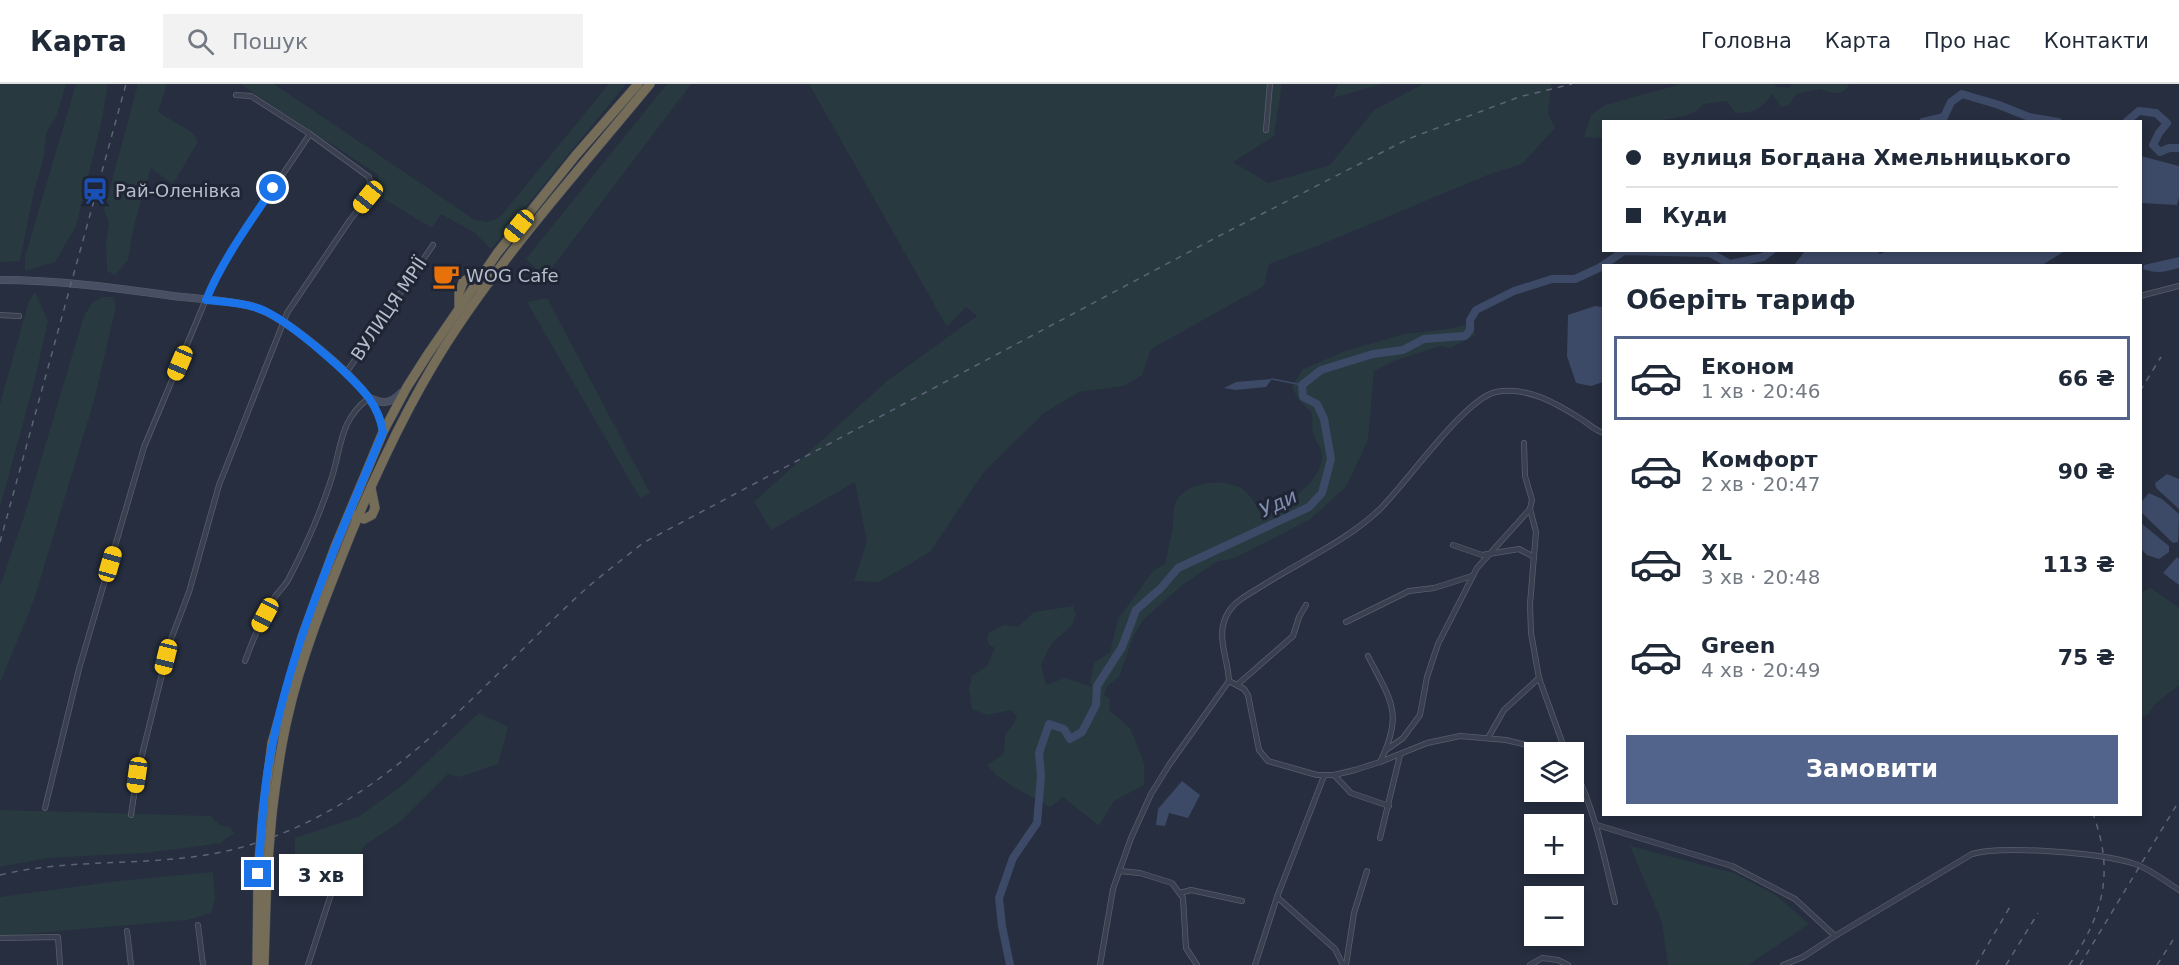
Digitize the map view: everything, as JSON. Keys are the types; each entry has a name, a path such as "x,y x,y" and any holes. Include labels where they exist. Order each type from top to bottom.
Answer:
{"highway":[{"path":"257,965 272,743 290,673 309,617 383,432 407,387 498,252 576,155 638,84"},
{"path":"267,814 299,676 332,582 371,488 415,396 458,326 501,267 650,84"},
{"path":"478,282 480,296"},
{"path":"350,510 358,518"},
{"path":"263,873 264,965"}],"street":[{"path":"1266,130 1270,84"},
{"path":"131,815 137,775 170,642 189,592 219,484 287,312 368,197 371,185 369,177 310,134 251,96 236,95"},
{"path":"45,808 79,669 144,447 214,280 310,134"},
{"name":"ВУЛИЦЯ МРІЇ","path":"346,373 433,244"},
{"path":"0,280 37,280 252,306 266,311 346,373 369,398 381,420 383,432"},
{"path":"2142,295 2179,286"},
{"path":"0,315 20,316"},
{"path":"369,398 378,402 389,402 407,387"},
{"path":"1100,965 1113,889 1131,838 1151,794 1169,765 1229,681 1221,636 1222,626 1230,610 1270,581 1360,526 1386,502 1482,397 1504,391 1529,393 1602,432"},
{"path":"245,661 255,633 297,562 330,484 345,426 356,408 369,398"},
{"path":"1524,443 1525,476 1532,500 1530,509 1536,532 1530,604 1531,633 1539,678 1562,742"},
{"path":"1386,750 1413,728 1420,715 1427,677 1438,644 1473,576 1530,509"},
{"path":"1453,545 1482,555 1519,549 1534,557"},
{"path":"1346,622 1409,591 1434,588 1473,576"},
{"path":"1237,685 1293,636 1299,617 1306,605"},
{"path":"1368,656 1393,710 1394,722 1380,762"},
{"path":"1488,738 1504,710 1539,678"},
{"path":"1229,681 1244,689 1248,695 1259,750 1268,761 1324,776 1380,762 1427,742 1460,736 1506,740 1524,744"},
{"path":"1380,838 1400,754"},
{"path":"1334,775 1352,794 1389,806"},
{"path":"1255,965 1277,897 1324,776"},
{"path":"1584,790 1597,825 1615,902"},
{"path":"1597,825 1732,866 1795,899 1835,936"},
{"path":"1783,965 1803,957 1972,854 1982,851 2056,853 2120,860 2140,866 2179,890"},
{"path":"1119,871 1140,873 1172,883 1184,898 1186,948 1197,965"},
{"path":"1344,965 1354,913 1367,871"},
{"path":"1180,893 1191,890 1242,901"},
{"path":"308,965 332,891"},
{"path":"1277,897 1335,949 1344,965"},
{"path":"198,925 203,965"},
{"path":"127,931 131,965"},
{"path":"0,938 58,937 60,965"},
{"path":"1530,965 1542,958 1558,960 1568,965"}],"shaded area":[{"path":"0,84 66,84 57,114 46,134 44,156 34,191 20,261 0,262"},
{"path":"76,84 108,84 101,124 76,226 55,262 25,271 25,257"},
{"path":"138,84 167,84 158,112 193,133 198,142 173,184 151,168 135,221 128,260 115,275 107,271 106,243 109,223 104,210"},
{"path":"240,84 274,84 475,220 488,222 500,217 609,84 626,84 491,249 475,233 441,214 432,228 384,199 377,174"},
{"path":"667,84 691,84 545,277 526,259"},
{"path":"809,84 1282,84 1274,136 1233,162 1268,183 1330,165 1374,110 1423,84 1551,84 1548,114 1555,128 1522,164 1490,174 1269,264 1264,286 1151,349 1142,375 1124,386 1079,392 1044,413 983,473 930,552 879,582 854,581 867,542 855,482 771,530 754,502 887,381 977,316 966,307 947,327"},
{"path":"1338,84 1381,84 1333,98"},
{"path":"1682,84 1774,84 1777,87 1790,88 1792,84 1850,84 1843,92 1833,93 1821,89 1796,94 1789,105 1781,107 1772,94 1761,107 1746,113 1735,113 1727,101 1704,104 1685,116 1663,120 1602,120 1602,138 1584,137 1591,115 1605,105"},
{"path":"35,292 48,321 34,383 0,507 0,404 29,301"},
{"path":"102,297 113,297 116,306 95,397 34,600 0,683 0,586 23,520 84,316 93,302"},
{"path":"547,298 650,493 640,498 527,302"},
{"path":"1466,325 1476,335 1451,348 1440,346 1394,361 1374,371 1368,440 1346,487 1309,520 1235,558 1216,562 1181,586 1143,620 1133,637 1119,677 1108,685 1104,695 1110,699 1109,710 1130,728 1144,763 1144,785 1114,801 1099,826 1063,797 1050,807 996,775 987,765 1004,754 1005,735 1017,716 1011,710 987,715 972,709 969,688 972,676 987,666 995,648 989,645 987,637 989,632 1004,625 1018,627 1034,612 1073,606 1076,615 1072,625 1051,644 1041,665 1046,685 1065,678 1092,687 1090,682 1094,663 1110,652 1118,619 1153,571 1165,564 1172,532 1174,508 1182,494 1199,485 1228,483 1244,490 1250,496 1262,517 1290,501 1308,485 1315,475 1320,466 1322,454 1313,434 1312,413 1298,399 1292,387 1303,369 1348,350 1405,334"},
{"path":"2151,588 2179,608 2179,685 2142,718 2142,592"},
{"path":"479,713 508,727 498,764 460,777 448,774 401,821 365,845 342,882 331,882 323,896 306,892 295,877 295,838 358,817 404,784"},
{"path":"0,810 211,816 219,825 230,827 234,833 220,843 201,846 144,853 47,858 0,867"},
{"path":"1630,846 1734,873 1777,896 1809,924 1748,965 1668,965 1662,922"},
{"path":"213,872 215,899 211,913 187,920 0,936 0,897 118,881"}],"water":[{"path":"2142,156 2179,166 2177,205 2142,203"},
{"path":"1804,252 1878,252 1880,254 1885,252 2063,252 2044,264 1795,264"},
{"path":"2179,257 2179,268 2161,272 2143,269 2144,265"},
{"path":"1595,306 1602,307 1602,382 1591,386 1576,383 1567,356 1568,315"},
{"path":"1272,379 1266,387 1236,390 1224,388 1236,382"},
{"path":"2167,474 2179,479 2179,509 2156,488 2155,483"},
{"path":"2149,493 2162,499 2179,514 2178,542 2173,543 2142,513 2142,501"},
{"path":"2142,524 2169,546 2169,552 2159,559 2147,555 2142,550"},
{"path":"2177,557 2179,559 2179,585 2163,573"},
{"path":"1182,781 1200,795 1188,818 1169,813 1165,826 1156,825 1158,809"}],"waterway":[{"name":"Уди","path":"1931,120 1944,117 1951,102 1962,94 2029,117 2046,120"},
{"name":"Уди","path":"2128,120 2139,111 2156,113 2167,123 2153,145 2160,152 2169,148 2179,148"},
{"name":"Уди","path":"1605,264 1623,252"},
{"name":"Уди","path":"1667,252 1710,253 1730,264"},
{"name":"Уди","path":"1730,264 1763,257 1769,252"},
{"name":"Уди","path":"1010,965 999,898 1013,858 1037,823 1041,776 1039,753 1049,724 1064,729 1070,739 1082,732 1096,705 1097,686 1122,647 1136,610 1161,588 1178,568 1309,507 1322,493 1331,459 1324,419 1317,404 1303,397 1302,385 1321,370 1373,354 1403,350 1424,339 1465,336 1470,330 1470,320 1476,310 1514,291 1552,279 1575,279 1602,266"},
{"path":"1272,379 1302,385"}],"railway":[{"path":"0,542 126,84"},
{"path":"0,875 29,869 150,861 210,854 239,848 291,830 338,806 382,776 424,743 580,594 643,543 1219,236 1408,139 1519,97 1572,84"},
{"path":"2142,388 2161,357"},
{"path":"2080,965 2179,801"},
{"path":"2069,965 2090,929 2102,893 2103,855 2094,816"},
{"path":"1976,965 2011,905"},
{"path":"2006,965 2038,913"},
{"path":"2157,965 2173,940"}],"place":[{"name":"Рай-Оленівка","path":"95,191"},
{"name":"WOG Cafe","path":"446,276"}],"route":[{"path":"258,874 266,777 279,712 302,637 329,563 383,432 381,420 369,398 336,364 284,323 266,311 252,306 206,300 214,280 273,188"}]}
